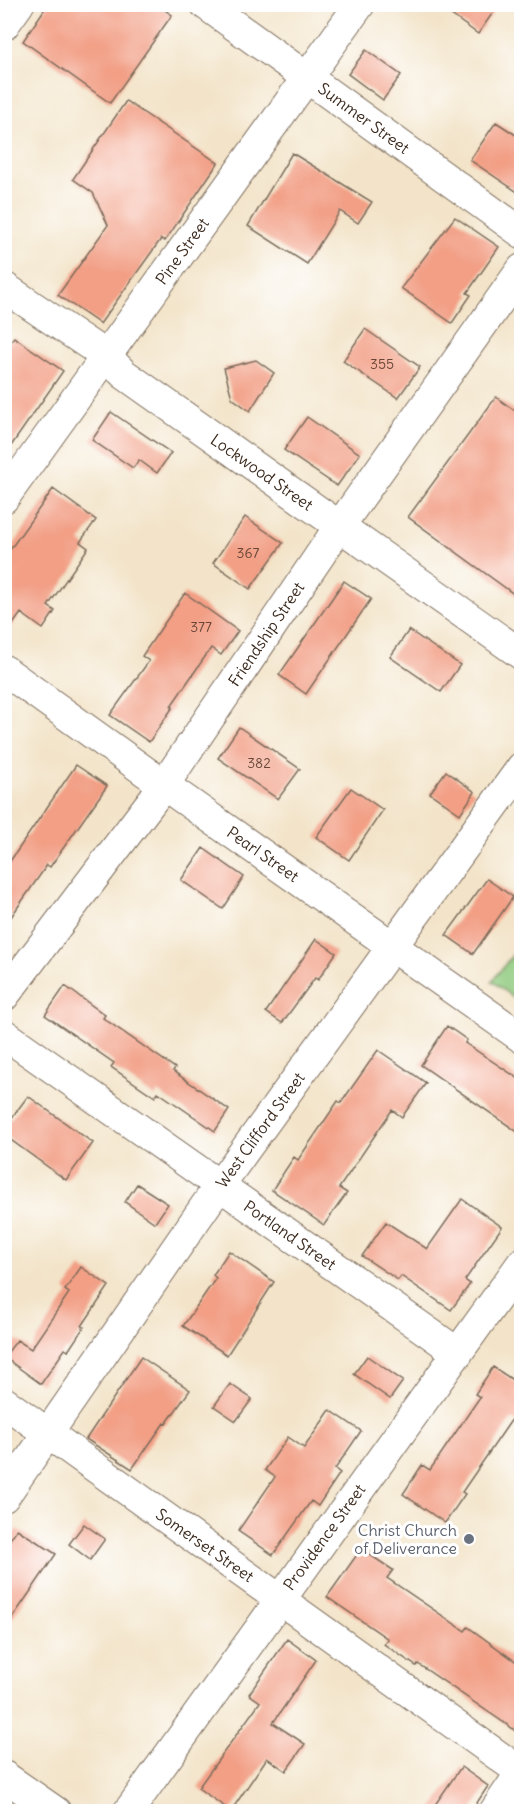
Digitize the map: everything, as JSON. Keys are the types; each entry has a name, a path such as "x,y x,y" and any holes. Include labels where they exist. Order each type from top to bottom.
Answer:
{"street":[{"path":"4,25 19,4"},
{"name":"Summer Street","path":"205,4 522,233"},
{"name":"Pine Street","path":"4,498 360,4"},
{"name":"Friendship Street","path":"4,996 164,785 339,527 522,269"},
{"name":"Lockwood Street","path":"4,287 106,356 124,374 522,655"},
{"name":"Pearl Street","path":"4,670 522,1038"},
{"name":"West Clifford Street","path":"4,1497 219,1186 522,767"},
{"name":"Portland Street","path":"4,1034 458,1353"},
{"name":"Providence Street","path":"128,1812 522,1263"},
{"name":"Somerset Street","path":"4,1402 521,1772"},
{"path":"494,1812 521,1772"},
{"path":"4,1776 56,1812"}],"green space":[{"path":"521,944 521,1004 492,981"}],"building":[{"path":"48,4 156,4 172,15 110,103 23,41"},
{"path":"436,4 499,4 478,34"},
{"path":"366,50 401,75 383,100 348,74"},
{"path":"126,101 218,163 165,241 161,239 100,324 58,295 108,225 93,193 73,179"},
{"path":"496,122 522,139 522,195 470,160"},
{"path":"292,153 372,202 358,223 340,211 307,264 248,226"},
{"path":"455,217 499,247 467,293 471,295 452,323 401,288"},
{"path":"365,329 420,367 398,398 343,361"},
{"path":"14,337 63,371 4,456 4,350"},
{"path":"256,360 274,373 250,411 232,398 224,368"},
{"path":"496,397 522,416 522,600 408,517"},
{"path":"111,412 171,453 157,473 139,460 133,468 92,440"},
{"path":"307,417 360,454 337,486 284,450"},
{"path":"53,489 96,520 80,542 88,548 48,606 55,611 43,629 21,613 4,637 4,558"},
{"path":"245,517 283,543 250,589 213,563"},
{"path":"344,581 371,599 306,694 279,675"},
{"path":"185,593 238,631 221,655 211,648 149,742 110,715 149,661 142,656"},
{"path":"409,630 460,665 441,692 390,657"},
{"path":"239,727 300,769 278,799 218,758"},
{"path":"76,765 107,786 50,867 47,865 4,927 4,870"},
{"path":"446,771 475,792 460,814 430,793"},
{"path":"351,788 383,810 349,860 316,837"},
{"path":"203,848 244,877 223,909 181,880"},
{"path":"487,879 513,897 473,954 446,935"},
{"path":"316,939 336,953 318,980 315,978 282,1023 266,1012"},
{"path":"65,986 105,1015 103,1018 175,1068 173,1071 229,1110 215,1131 158,1092 155,1097 111,1067 114,1063 45,1015"},
{"path":"447,1026 467,1040 465,1043 522,1081 522,1135 421,1065"},
{"path":"378,1050 426,1083 402,1117 392,1110 339,1188 347,1193 324,1225 272,1190 294,1157 298,1160 338,1101 341,1103"},
{"path":"28,1096 93,1143 66,1180 4,1135 4,1128"},
{"path":"137,1184 168,1204 155,1223 125,1202"},
{"path":"462,1199 502,1227 465,1280 470,1284 451,1310 401,1276 398,1280 362,1256 386,1222 427,1249"},
{"path":"229,1251 274,1282 227,1355 183,1326 216,1278 213,1275"},
{"path":"81,1267 109,1286 68,1351 65,1349 41,1384 4,1357 17,1340 31,1349 69,1293 65,1290"},
{"path":"367,1356 403,1381 390,1399 354,1374"},
{"path":"141,1357 190,1390 132,1469 86,1439"},
{"path":"493,1367 522,1386 522,1425 512,1419 462,1492 465,1494 445,1523 403,1494 422,1465 430,1470 480,1397 475,1394"},
{"path":"230,1384 252,1399 236,1421 214,1406"},
{"path":"330,1410 361,1431 335,1469 340,1473 318,1506 311,1501 273,1555 238,1531 275,1477 265,1470 288,1437 304,1448"},
{"path":"84,1524 105,1539 90,1560 69,1544"},
{"path":"17,1529 56,1554 4,1630 4,1548"},
{"path":"361,1549 393,1570 387,1578 465,1631 468,1627 522,1666 522,1735 418,1664 416,1666 384,1644 388,1639 327,1597"},
{"path":"287,1639 316,1660 273,1723 305,1744 286,1771 267,1758 231,1811 198,1788 260,1702 249,1694"},
{"path":"461,1767 488,1786 471,1812 430,1812"}],"place":[{"name":"Christ Church of Deliverance","path":"469,1539"}]}
